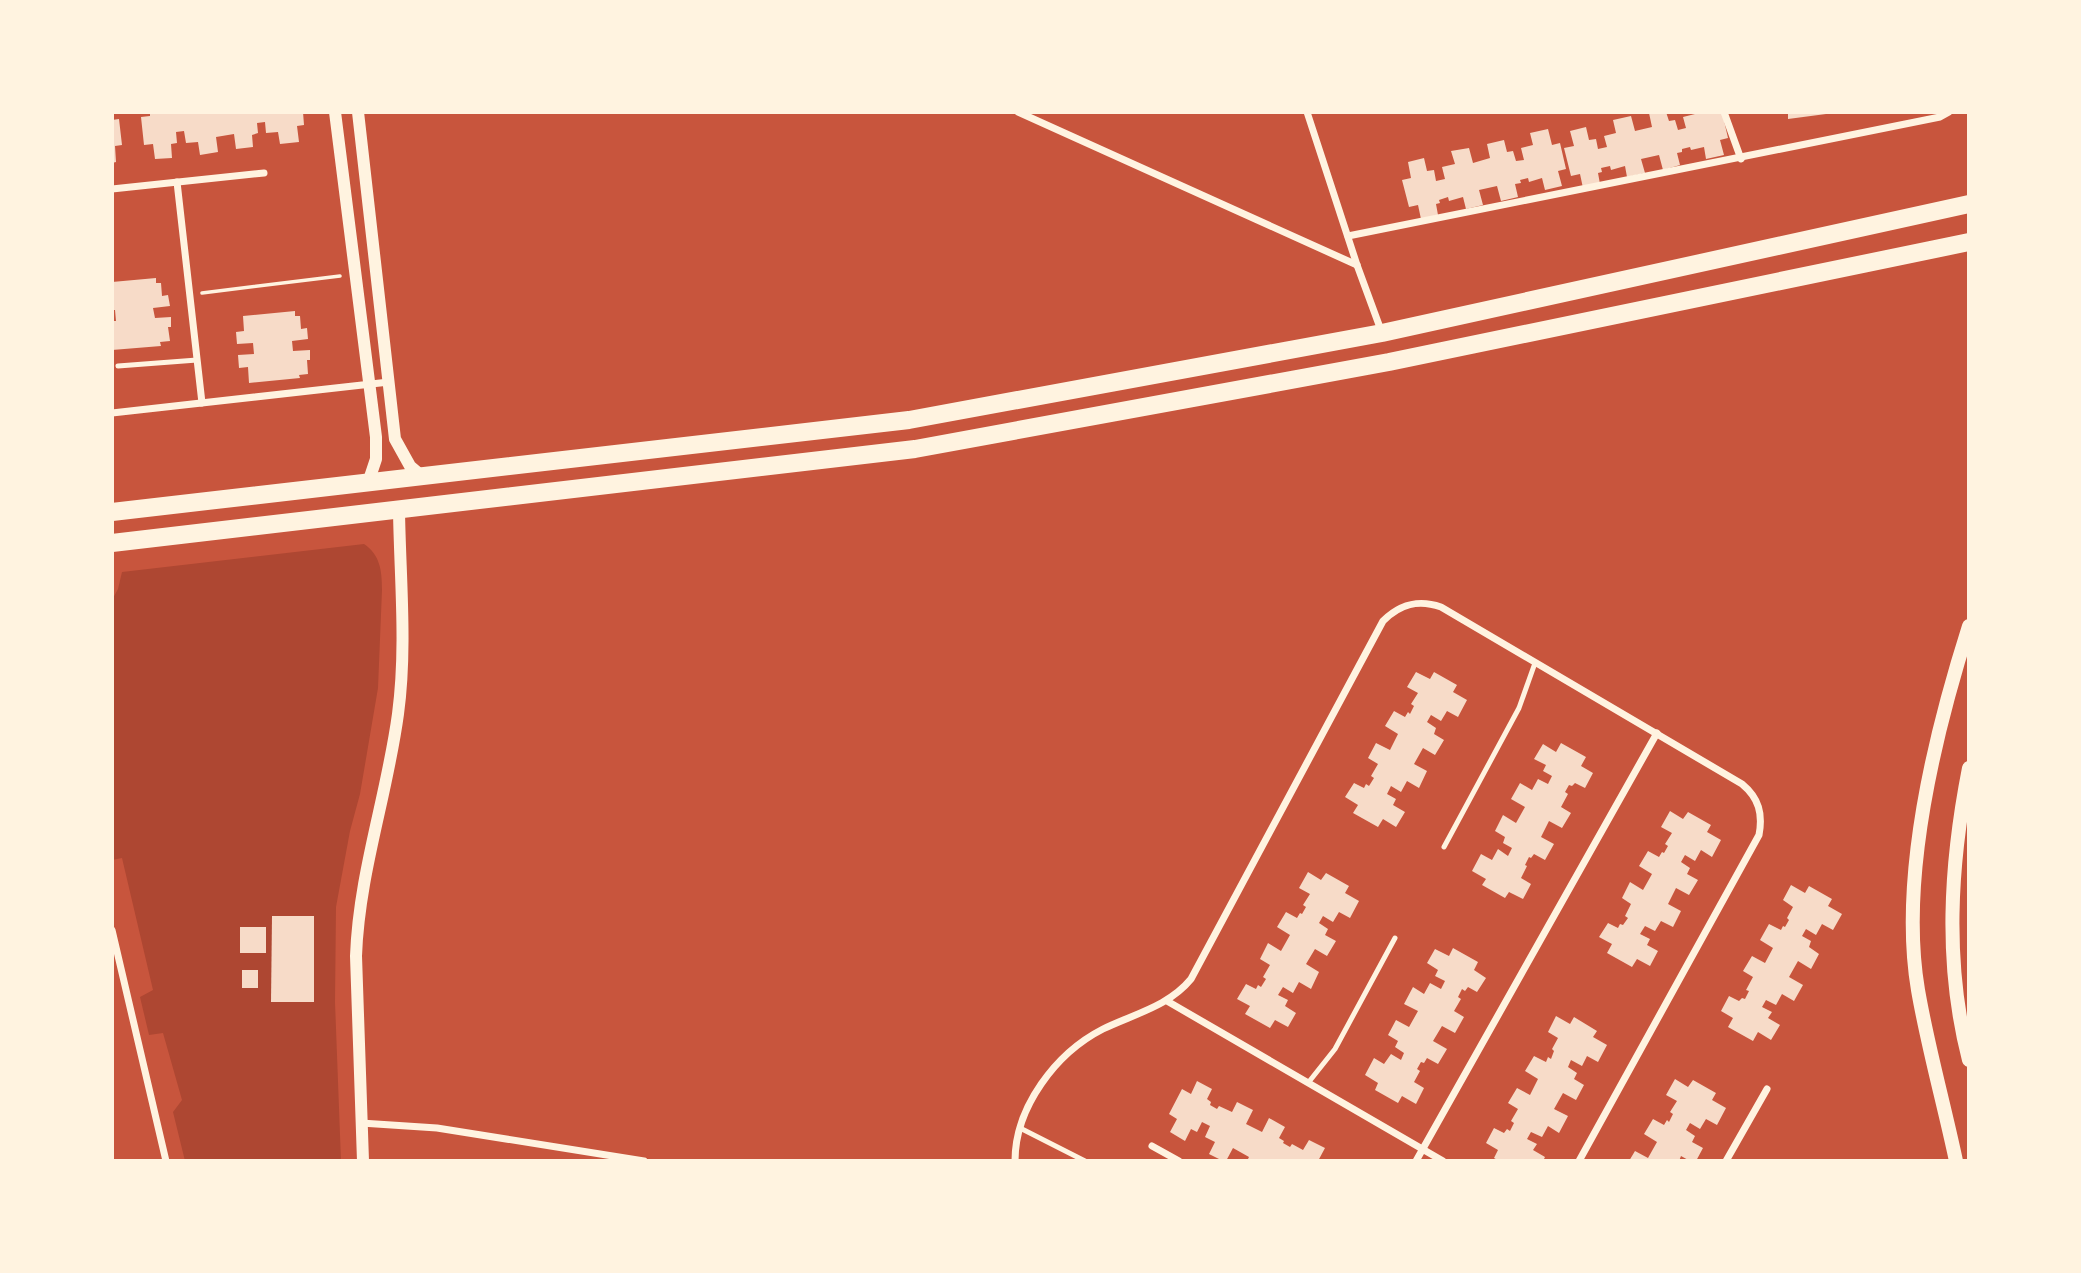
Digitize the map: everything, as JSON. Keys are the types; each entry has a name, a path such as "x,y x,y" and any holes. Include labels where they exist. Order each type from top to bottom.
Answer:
{"main road":[{"path":"112,512 909,420 1382,333 1969,204"},
{"path":"112,543 915,449 1403,359 1969,242"},
{"path":"1956,1161 1918,989 1913,928 1916,866 1928,779 1969,626"},
{"path":"1969,768 1959,818 1952,892 1953,976 1969,1060"}],"street":[{"path":"335,112 377,447 374,470 368,483"},
{"path":"358,112 395,439 410,466 423,477"},
{"path":"1018,112 1357,265"},
{"path":"1307,112 1382,333"},
{"path":"1724,112 1741,159"},
{"path":"1348,236 1741,159 1940,117 1949,112"},
{"path":"112,189 264,173"},
{"path":"177,182 202,403"},
{"path":"112,413 389,382"},
{"path":"363,1161 357,931 368,857 387,782 402,676 399,511"},
{"path":"1015,1161 1020,1128 1038,1089 1066,1055 1101,1030 1167,1001 1184,987 1198,967 1382,621 1406,605 1433,604 1749,789 1759,804 1761,825 1754,844 1579,1161"},
{"path":"1416,1161 1657,733"},
{"path":"112,930 166,1161"},
{"path":"1167,1001 1443,1161"},
{"path":"1726,1161 1767,1088"},
{"path":"361,1123 437,1128 644,1161"},
{"path":"1152,1146 1179,1161"}],"lane":[{"path":"118,366 197,360"},
{"path":"1444,846 1519,708 1535,663"},
{"path":"1308,1083 1331,1055 1395,938"},
{"path":"1020,1128 1085,1161"}],"path":[{"path":"190,295 355,275"}],"shaded area":[{"path":"364,544 374,553 379,564 382,590 378,688 360,794 336,907 335,1002 341,1161 185,1161 173,1112 182,1100 163,1033 149,1035 140,997 153,990 122,858 112,860 112,600 122,572"}],"building":[{"path":"150,112 303,112 304,125 297,126 299,142 280,144 278,132 266,133 265,122 257,123 258,133 252,135 253,147 236,149 234,134 216,137 218,152 200,155 198,142 186,143 184,131 176,132 177,143 171,144 172,158 155,159 153,144 144,145 141,117 150,116"},
{"path":"1666,112 1669,121 1675,120 1678,130 1686,128 1683,117 1695,114 1694,112 1722,112 1728,138 1720,140 1724,155 1706,159 1704,147 1691,150 1690,147 1677,153 1680,165 1663,170 1659,155 1641,159 1645,173 1627,177 1625,166 1611,170 1610,166 1601,168 1602,172 1598,173 1600,184 1583,188 1580,174 1571,176 1564,148 1574,146 1570,131 1586,127 1589,140 1596,139 1598,149 1607,147 1604,136 1616,133 1613,120 1631,116 1635,131 1652,127 1649,113"},
{"path":"1788,112 1826,112 1826,114 1788,119"},
{"path":"119,119 122,145 115,146 116,162 112,163 112,120"},
{"path":"1548,129 1552,145 1560,143 1566,169 1558,171 1562,186 1545,190 1542,178 1529,182 1528,178 1515,184 1518,197 1501,201 1497,186 1479,190 1483,205 1466,209 1463,197 1449,201 1448,197 1436,204 1438,215 1421,219 1418,205 1409,207 1402,180 1411,178 1408,162 1424,158 1427,171 1434,170 1436,181 1445,179 1442,167 1455,164 1451,151 1469,148 1473,163 1490,158 1487,144 1504,140 1507,152 1513,151 1516,161 1524,160 1521,148 1533,145 1530,133"},
{"path":"156,278 156,283 161,283 162,296 168,295 170,306 153,308 155,318 171,317 171,327 168,327 170,341 160,342 161,346 112,350 112,321 116,321 115,310 112,310 112,282"},
{"path":"295,311 295,316 300,316 301,329 307,328 308,339 292,341 293,351 310,350 310,360 307,360 308,374 299,375 300,378 249,383 248,367 239,368 238,355 254,354 253,343 237,344 236,332 244,331 243,316"},
{"path":"1416,672 1430,679 1434,672 1457,685 1453,692 1467,700 1458,717 1447,711 1441,721 1431,715 1427,722 1436,728 1434,734 1444,740 1435,755 1423,748 1414,764 1427,771 1419,788 1407,781 1401,792 1391,786 1387,794 1396,799 1393,805 1405,812 1396,827 1383,819 1378,827 1353,813 1358,805 1345,797 1354,783 1364,788 1366,784 1369,786 1374,778 1371,776 1378,764 1368,758 1376,743 1390,750 1398,734 1385,726 1394,711 1405,717 1408,712 1410,714 1414,706 1411,704 1418,693 1407,687"},
{"path":"1561,743 1586,757 1581,766 1593,773 1585,788 1575,783 1569,785 1565,792 1568,794 1561,807 1571,813 1562,828 1549,821 1541,837 1554,844 1545,860 1534,854 1529,857 1521,878 1531,884 1523,899 1509,892 1505,898 1482,885 1486,879 1472,871 1481,854 1492,860 1498,849 1508,856 1512,848 1503,843 1505,837 1495,831 1503,815 1516,823 1525,807 1511,799 1520,783 1532,790 1538,779 1548,784 1552,776 1543,771 1546,765 1534,759 1543,744 1556,752"},
{"path":"1670,811 1683,819 1688,812 1711,825 1707,832 1721,840 1712,857 1701,850 1695,861 1685,855 1681,862 1690,868 1687,874 1698,880 1689,895 1676,888 1668,904 1681,911 1673,927 1661,921 1655,931 1645,926 1640,934 1650,939 1647,945 1658,951 1650,966 1637,959 1632,967 1607,953 1612,944 1599,937 1608,923 1618,928 1628,918 1625,916 1631,904 1622,898 1630,882 1643,890 1652,874 1639,866 1648,851 1659,857 1668,846 1665,844 1672,833 1661,827"},
{"path":"1308,872 1321,880 1326,873 1349,886 1345,893 1359,901 1350,918 1339,912 1333,922 1323,916 1319,923 1328,929 1325,935 1336,941 1327,956 1315,949 1306,964 1319,972 1311,989 1299,982 1293,993 1283,987 1278,995 1288,1000 1285,1006 1296,1013 1288,1027 1275,1020 1270,1028 1245,1014 1250,1006 1237,999 1246,984 1256,989 1258,985 1261,987 1266,979 1263,977 1270,965 1260,959 1268,943 1281,951 1290,935 1277,927 1286,912 1297,918 1306,907 1303,905 1310,894 1299,888"},
{"path":"1791,885 1805,893 1809,886 1832,899 1828,906 1842,914 1833,930 1822,924 1816,935 1806,929 1802,936 1811,941 1809,947 1819,954 1811,969 1798,961 1789,977 1803,985 1794,1001 1782,994 1776,1005 1766,1000 1762,1007 1772,1012 1768,1018 1780,1025 1771,1040 1758,1032 1753,1041 1728,1027 1733,1018 1721,1011 1729,996 1739,1001 1745,999 1749,991 1746,990 1753,977 1743,971 1752,956 1765,963 1773,948 1760,940 1769,924 1781,930 1789,920 1787,918 1793,907 1783,900"},
{"path":"272,916 314,916 314,1002 271,1002"},
{"path":"240,927 266,927 266,953 240,953"},
{"path":"1453,948 1478,962 1474,970 1486,978 1477,992 1468,987 1465,991 1462,989 1458,997 1461,999 1454,1011 1464,1017 1455,1033 1442,1026 1433,1041 1447,1049 1438,1064 1427,1058 1417,1069 1420,1071 1414,1082 1424,1088 1416,1104 1402,1096 1398,1103 1375,1090 1378,1083 1365,1075 1374,1058 1384,1064 1391,1054 1401,1060 1404,1053 1395,1047 1398,1041 1388,1035 1396,1020 1409,1027 1418,1011 1404,1004 1413,987 1424,994 1430,983 1441,989 1445,981 1435,976 1438,970 1427,963 1435,949 1449,956"},
{"path":"242,970 258,970 258,988 242,988"},
{"path":"1556,1016 1570,1024 1574,1017 1597,1031 1593,1037 1607,1045 1598,1062 1587,1056 1582,1066 1571,1060 1568,1067 1577,1073 1574,1079 1584,1085 1576,1100 1563,1093 1554,1109 1568,1116 1559,1133 1548,1126 1542,1137 1531,1132 1527,1139 1537,1144 1533,1150 1545,1157 1543,1161 1499,1161 1494,1158 1498,1150 1486,1143 1494,1128 1504,1133 1507,1129 1510,1131 1514,1123 1511,1121 1518,1109 1508,1103 1517,1088 1530,1095 1538,1079 1525,1071 1534,1056 1546,1062 1548,1057 1551,1059 1554,1051 1552,1049 1558,1038 1548,1032"},
{"path":"1675,1079 1688,1087 1693,1080 1716,1093 1712,1100 1726,1108 1717,1125 1706,1119 1700,1129 1690,1123 1686,1130 1695,1136 1692,1142 1703,1148 1696,1161 1681,1156 1679,1161 1629,1161 1635,1151 1648,1158 1657,1142 1644,1134 1653,1119 1664,1125 1667,1120 1669,1122 1673,1114 1670,1112 1677,1101 1666,1095"},
{"path":"1197,1081 1212,1089 1207,1099 1211,1102 1210,1105 1217,1109 1219,1106 1232,1112 1237,1102 1253,1110 1246,1124 1262,1132 1269,1118 1285,1127 1279,1138 1290,1147 1292,1144 1303,1150 1309,1140 1325,1148 1318,1161 1247,1161 1249,1157 1233,1148 1226,1161 1223,1161 1209,1154 1215,1142 1205,1137 1210,1126 1202,1122 1197,1132 1191,1129 1185,1141 1170,1132 1177,1119 1169,1114 1182,1089 1191,1094"}]}
